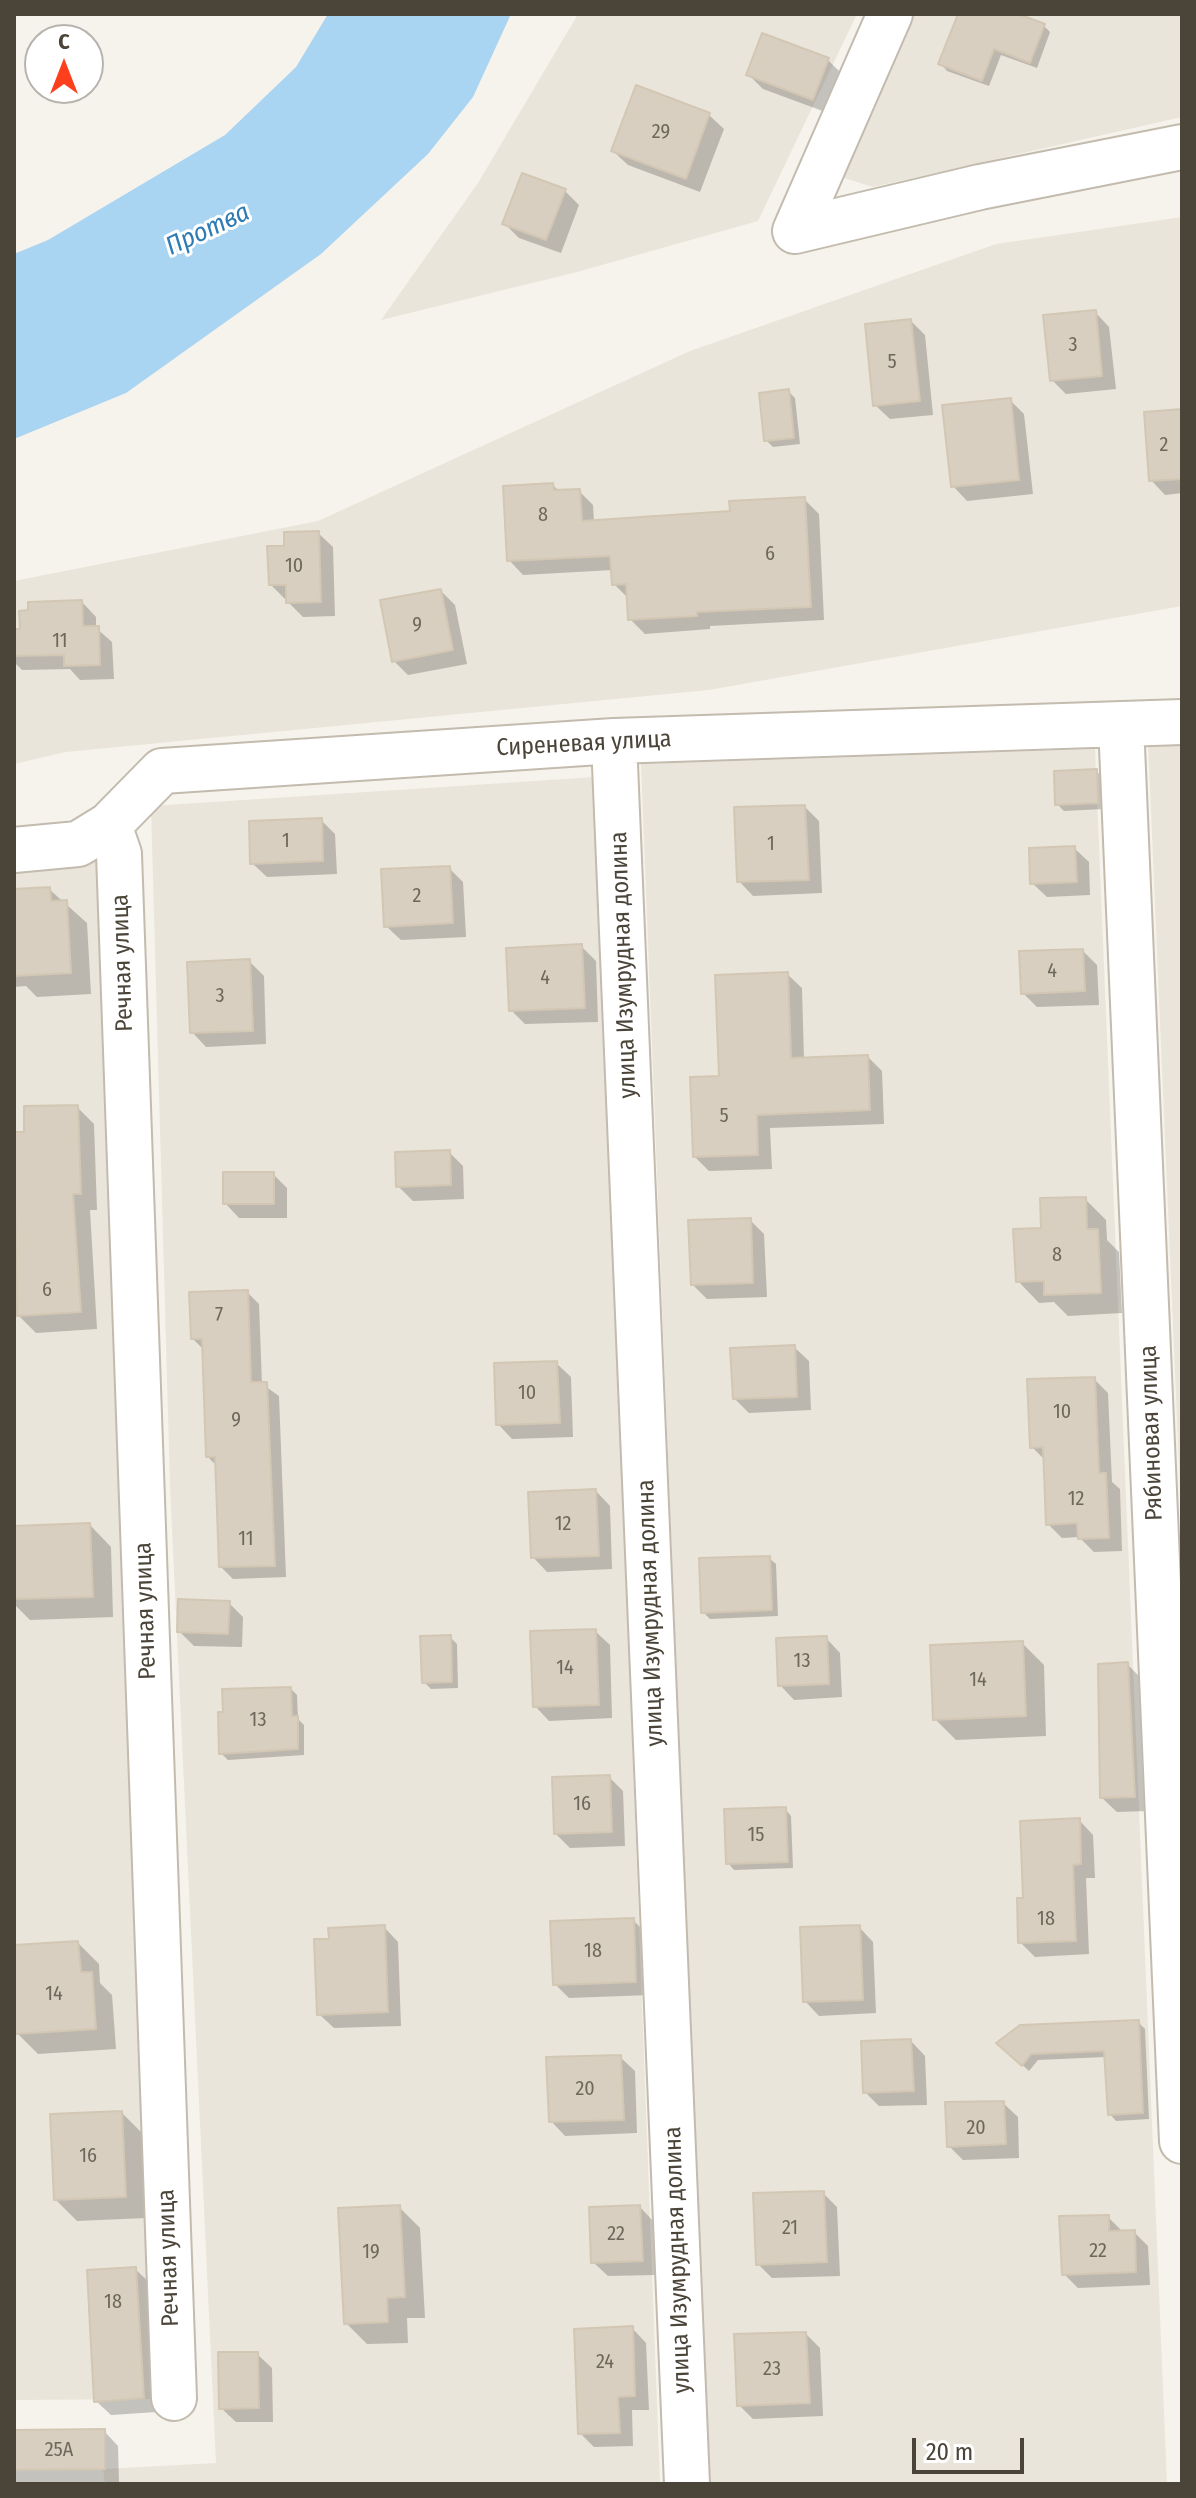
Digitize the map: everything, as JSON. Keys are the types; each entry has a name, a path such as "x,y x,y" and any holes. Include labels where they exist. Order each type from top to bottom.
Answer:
{"street":[{"path":"890,14 795,231 980,187 1182,147"},
{"name":"Сиреневая улица","path":"14,850 78,844 109,825 162,771 614,741 1182,722"},
{"name":"Рябиновая улица","path":"1121,724 1182,2141"},
{"name":"улица Изумрудная долина","path":"614,741 687,2484"},
{"name":"Речная улица","path":"109,825 119,854 174,2398"}],"shaded area":[{"path":"578,14 857,14 758,221 577,272 381,320 478,183"},
{"path":"909,14 1182,14 1182,117 873,187 841,177"},
{"path":"1182,217 1182,606 709,690 66,752 14,764 14,581 318,521 690,351 996,244"},
{"path":"1148,741 1182,741 1182,1536"},
{"path":"1095,749 1167,2484 708,2484 641,764"},
{"path":"596,777 660,2484 105,2484 103,2469 216,2463 170,1487 151,806"},
{"path":"99,860 152,2399 14,2400 14,870"}],"water":[{"name":"Протва","path":"328,14 511,14 473,97 428,154 321,254 126,393 14,439 14,254 48,240 225,135 296,67"}],"building":[{"path":"958,14 1018,14 1045,24 1030,63 994,49 982,81 938,64"},
{"path":"762,33 829,58 813,100 746,75"},
{"path":"636,85 710,113 686,179 611,151"},
{"path":"522,173 566,189 546,240 502,224"},
{"path":"1096,310 1102,376 1050,381 1043,315"},
{"path":"911,319 920,401 873,406 865,324"},
{"path":"789,389 794,438 764,441 759,393"},
{"path":"1011,398 1019,480 951,487 942,405"},
{"path":"1182,409 1182,479 1149,481 1144,412"},
{"path":"553,483 554,490 580,489 582,521 730,511 729,501 805,497 811,607 697,612 697,616 628,620 626,584 612,585 610,556 507,561 503,486"},
{"path":"319,531 321,602 286,603 286,585 269,585 267,546 284,546 284,532"},
{"path":"441,589 453,650 392,662 380,600"},
{"path":"82,600 83,626 99,626 100,665 64,666 64,655 14,656 14,629 20,629 19,611 28,610 28,602"},
{"path":"1097,769 1098,803 1055,805 1054,771"},
{"path":"805,805 809,880 737,882 734,807"},
{"path":"322,818 323,861 250,864 249,821"},
{"path":"1075,846 1077,882 1030,884 1029,848"},
{"path":"450,866 453,923 384,927 381,869"},
{"path":"50,887 51,901 67,900 71,973 14,976 14,889"},
{"path":"582,944 585,1008 509,1011 506,948"},
{"path":"1083,949 1085,991 1021,994 1019,951"},
{"path":"250,959 253,1031 190,1033 187,962"},
{"path":"788,972 791,1058 868,1055 870,1110 757,1115 758,1155 693,1157 690,1077 719,1076 715,975"},
{"path":"78,1105 81,1194 73,1194 81,1312 17,1316 14,1132 24,1132 24,1106"},
{"path":"450,1150 451,1185 396,1187 395,1152"},
{"path":"223,1172 274,1172 274,1204 223,1204"},
{"path":"1086,1197 1087,1229 1098,1229 1101,1293 1044,1295 1044,1281 1016,1282 1013,1229 1041,1228 1040,1198"},
{"path":"751,1218 753,1283 691,1285 688,1220"},
{"path":"248,1290 251,1382 267,1382 275,1566 219,1567 215,1457 206,1457 202,1339 191,1339 189,1292"},
{"path":"795,1345 797,1397 733,1399 730,1348"},
{"path":"557,1361 560,1423 496,1425 494,1363"},
{"path":"1095,1377 1099,1473 1106,1473 1109,1538 1078,1539 1077,1523 1046,1525 1043,1447 1030,1448 1027,1379"},
{"path":"596,1489 599,1556 531,1558 528,1492"},
{"path":"90,1523 93,1597 14,1599 14,1526"},
{"path":"770,1556 772,1610 701,1613 699,1558"},
{"path":"178,1599 230,1601 228,1634 177,1632"},
{"path":"596,1629 599,1705 533,1707 530,1631"},
{"path":"451,1635 452,1682 422,1683 420,1636"},
{"path":"827,1636 829,1684 778,1686 776,1638"},
{"path":"1023,1641 1026,1716 933,1720 930,1645"},
{"path":"1128,1662 1135,1797 1100,1798 1098,1664"},
{"path":"291,1687 292,1716 298,1716 298,1749 219,1754 218,1712 223,1712 222,1689"},
{"path":"610,1775 612,1832 554,1834 552,1777"},
{"path":"786,1807 788,1862 726,1864 724,1809"},
{"path":"1080,1818 1081,1864 1073,1865 1076,1941 1018,1943 1017,1898 1023,1898 1020,1821"},
{"path":"634,1918 636,1982 553,1985 550,1921"},
{"path":"385,1925 388,2012 317,2015 314,1939 329,1939 328,1928"},
{"path":"860,1925 863,2000 803,2002 800,1927"},
{"path":"78,1941 81,1972 92,1972 96,2029 15,2034 14,1945"},
{"path":"1139,2020 1143,2113 1108,2115 1104,2051 1031,2054 1022,2066 996,2043 1020,2025"},
{"path":"911,2039 914,2091 863,2093 861,2041"},
{"path":"621,2055 624,2120 549,2122 546,2057"},
{"path":"1004,2101 1006,2144 947,2147 945,2102"},
{"path":"122,2111 126,2197 54,2200 50,2114"},
{"path":"824,2191 827,2262 756,2265 753,2193"},
{"path":"400,2205 405,2297 387,2298 388,2322 344,2324 338,2208"},
{"path":"640,2205 643,2261 591,2263 589,2207"},
{"path":"1109,2215 1109,2231 1135,2230 1136,2272 1062,2275 1059,2216"},
{"path":"136,2267 144,2398 94,2402 87,2270"},
{"path":"633,2326 635,2396 618,2397 620,2433 578,2434 574,2329"},
{"path":"806,2332 810,2403 737,2406 734,2334"},
{"path":"218,2352 258,2352 259,2408 219,2409"},
{"path":"105,2429 105,2469 14,2470 14,2430"}]}
